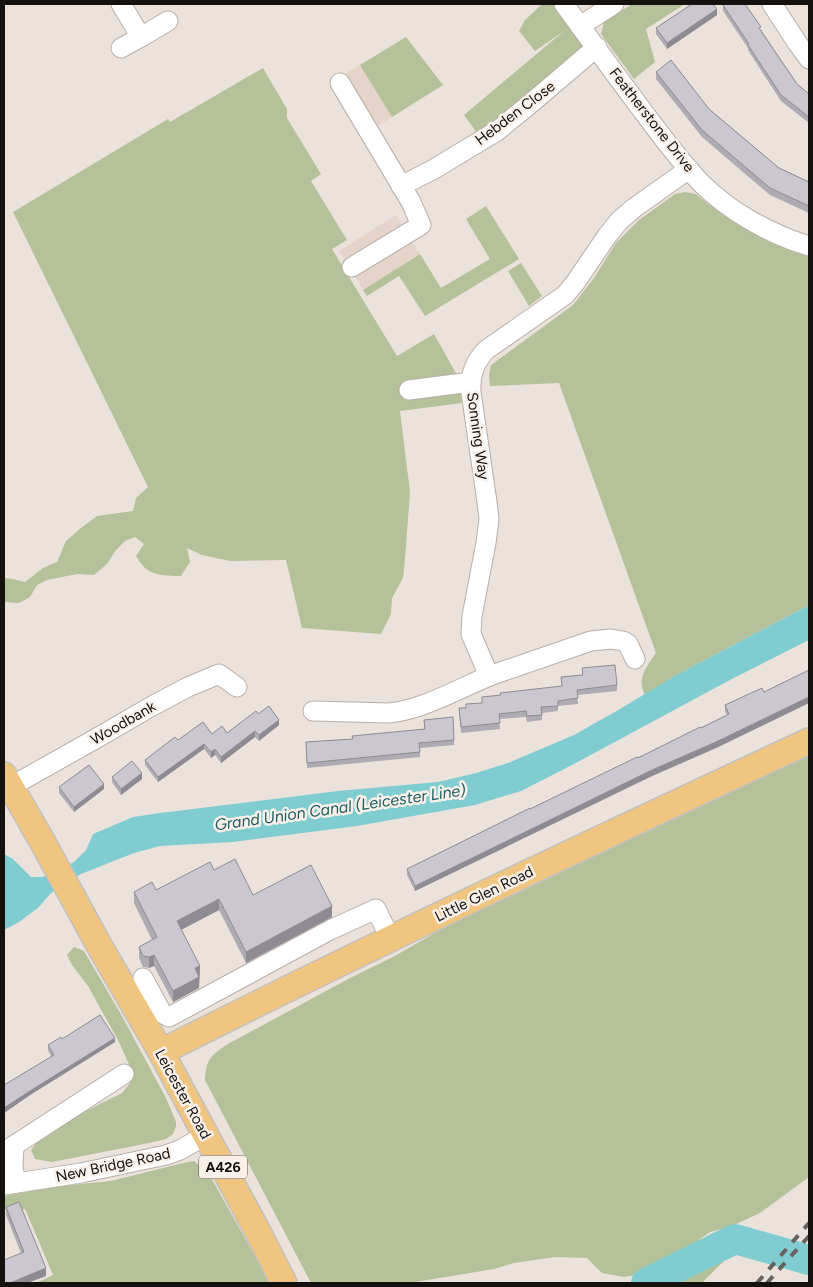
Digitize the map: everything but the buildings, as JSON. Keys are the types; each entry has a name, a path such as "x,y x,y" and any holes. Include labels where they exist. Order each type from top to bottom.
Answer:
{"main road":[{"name":"Little Glen Road","path":"161,1052 390,938 809,740"},
{"name":"Leicester Road","path":"7,781 161,1052 284,1283"}],"street":[{"path":"121,4 140,37"},
{"name":"Featherstone Drive","path":"564,4 674,152 702,183 742,215 774,232 809,246"},
{"path":"580,26 614,4"},
{"path":"772,4 809,58"},
{"path":"121,48 168,22"},
{"name":"Hebden Close","path":"401,186 434,169 497,131 597,48"},
{"path":"340,83 414,207 421,225 352,267"},
{"name":"Sonning Way","path":"489,676 471,634 472,616 486,543 488,519 471,382 475,365 486,350 565,295 619,221 689,169"},
{"path":"409,390 471,382"},
{"path":"313,710 401,712 449,694 489,676 592,641 611,639 623,641 628,644 635,659"},
{"name":"Woodbank","path":"7,781 96,738 188,687 219,674 237,687"},
{"path":"143,978 162,1013 169,1017 330,930 376,909 390,938"},
{"path":"247,975 259,1002"},
{"name":"New Bridge Road","path":"124,1074 104,1096 9,1149 13,1166 10,1184 81,1173 166,1156 206,1136"}],"shaded area":[{"path":"360,65 392,117 363,135 331,82"},
{"path":"396,215 420,254 363,290 339,251"}],"green space":[{"path":"542,4 555,4 597,47 482,140 464,115 564,31 535,51 519,31 525,20"},
{"path":"632,4 685,4 646,29 655,62 634,79 601,34 604,22"},
{"path":"406,37 443,85 392,117 360,65"},
{"path":"263,68 287,109 287,118 321,174 311,181 347,240 332,249 397,356 434,334 457,375 462,403 400,411 410,492 403,578 392,598 391,614 381,634 302,628 286,560 230,561 202,555 187,548 190,562 181,576 161,575 147,570 136,556 144,544 135,537 125,541 116,550 107,564 94,575 77,574 47,580 37,585 30,597 19,603 4,602 4,578 25,582 43,568 57,562 66,541 81,528 97,516 133,511 136,498 148,487 13,212 168,119 170,122"},
{"path":"685,192 696,194 708,204 767,241 809,253 809,605 673,677 645,695 642,678 656,653 559,383 490,386 489,376 491,365 573,305 594,278 616,243 639,220 675,194"},
{"path":"486,206 519,259 425,316 399,276 367,296 363,290 420,254 441,288 490,259 466,219"},
{"path":"521,263 542,296 529,306 508,271"},
{"path":"809,753 809,1177 760,1213 730,1227 710,1232 665,1264 642,1274 624,1277 602,1273 587,1258 555,1257 409,1283 311,1283 205,1080 208,1062 217,1051 350,978 393,957 471,912"},
{"path":"74,947 84,951 123,1018 166,1098 176,1122 176,1127 173,1134 166,1139 52,1162 35,1159 31,1150 40,1138 54,1127 122,1093 130,1083 132,1071 118,1040 88,986 67,955"},
{"path":"194,1161 209,1174 270,1283 36,1283 53,1275 25,1209 4,1210 4,1196 51,1187 111,1181"},
{"path":"701,1260 725,1260 702,1283 660,1283"}],"water":[{"name":"Grand Union Canal (Leicester Line)","path":"809,605 809,640 521,791 475,805 357,826 233,842 160,846 134,853 81,874 51,893 38,908 19,922 4,930 4,854 13,859 31,877 43,877 74,862 86,850 93,834 133,817 338,791 438,782 476,773 508,763 574,735 673,677"}],"waterway":[{"path":"646,1283 735,1239 809,1260"}],"railway":[{"path":"757,1283 809,1223"},
{"path":"767,1283 809,1236"}]}
